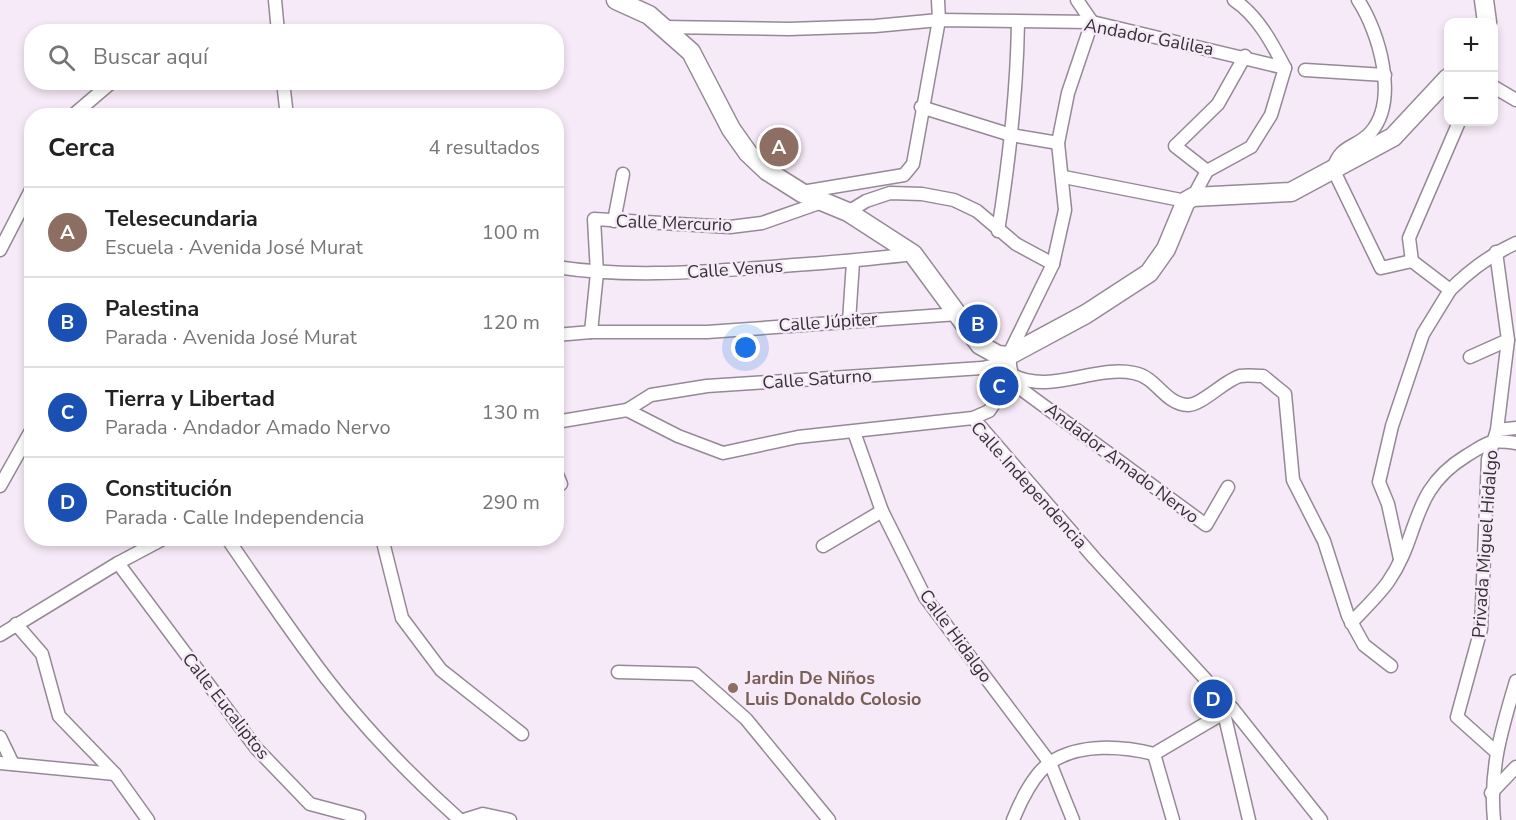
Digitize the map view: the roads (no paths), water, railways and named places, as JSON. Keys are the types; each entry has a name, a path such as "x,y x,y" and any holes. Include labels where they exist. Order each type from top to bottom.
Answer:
{"street":[{"path":"275,0 277,24"},
{"path":"802,193 904,175 913,164 919,143 921,107 939,20 938,0"},
{"path":"973,418 989,411 1011,378 1009,359 1053,264 1065,210 1064,177 1058,143 1068,93 1092,22 1077,0"},
{"path":"1009,359 1086,314 1149,273 1166,249 1190,199 1208,171 1251,147 1271,115 1282,85 1285,68 1270,38 1243,6 1234,0"},
{"path":"1358,0 1365,11 1386,75 1384,109 1371,132 1337,155 1333,169 1381,268 1412,261"},
{"path":"1484,0 1486,18"},
{"path":"619,1 649,15 691,52 731,129 748,153 767,171 802,193 848,212 913,254 980,345 1009,359"},
{"name":"Andador Galilea","path":"663,27 789,29 875,26 939,20 1092,22 1245,56 1285,68"},
{"path":"998,231 1011,135 1017,72 1018,22"},
{"path":"1208,171 1175,146 1218,104 1245,56"},
{"path":"1305,69 1386,75"},
{"path":"1064,177 1190,199 1291,192 1393,138 1444,83"},
{"path":"1498,89 1516,100"},
{"path":"81,108 103,90"},
{"path":"284,90 286,108"},
{"path":"921,107 1011,135 1058,143"},
{"path":"1450,290 1412,261 1409,238 1457,126"},
{"path":"614,221 622,174"},
{"path":"848,212 866,201 890,193 922,194 954,200 977,211 998,231 1053,264"},
{"name":"Calle Mercurio","path":"597,273 594,219 730,227 762,223 822,202"},
{"path":"0,250 24,204"},
{"path":"1400,559 1388,504 1380,482 1392,426 1423,334 1450,290 1470,270 1496,252 1516,243"},
{"name":"Privada Miguel Hidalgo","path":"1496,252 1508,340 1495,435 1488,459 1481,629 1457,717 1496,751"},
{"name":"Calle Venus","path":"564,268 597,273 716,273 853,262 913,254"},
{"path":"849,321 853,262"},
{"path":"591,332 597,273"},
{"name":"Calle Júpiter","path":"564,334 591,332 707,332 958,314"},
{"path":"1470,357 1508,340"},
{"name":"Calle Saturno","path":"627,410 651,395 707,386 982,368 1009,359"},
{"path":"1011,378 1032,383 1107,372 1135,373 1152,380 1164,394 1177,403 1191,405 1239,376 1263,376 1285,394 1293,480 1324,542 1351,622 1364,645 1391,666"},
{"name":"Andador Amado Nervo","path":"1011,378 1206,525 1228,487"},
{"path":"564,421 627,410"},
{"name":"Calle Independencia","path":"627,410 678,436 723,453 798,437 973,418 1321,820"},
{"path":"1351,622 1388,581 1400,559 1424,498 1445,469 1495,435 1516,428"},
{"name":"Calle Hidalgo","path":"854,432 882,511 925,597 1050,763 1073,820"},
{"path":"1495,435 1516,443"},
{"path":"0,486 24,443"},
{"path":"823,546 882,511"},
{"path":"0,635 150,546"},
{"path":"233,546 307,653 355,713 433,795 462,820 483,814 510,820"},
{"path":"384,546 402,618 441,670 522,734"},
{"name":"Calle Eucaliptos","path":"118,563 256,748 310,804 359,817"},
{"path":"16,624 42,654 59,716 115,774 148,820"},
{"path":"618,672 695,674 746,719 829,820"},
{"path":"1494,820 1491,793 1496,751 1516,681"},
{"path":"1014,820 1023,796 1050,763 1079,751 1126,747 1154,754 1228,711 1249,820"},
{"path":"0,737 14,764"},
{"path":"1154,754 1173,820"},
{"path":"0,764 115,774"},
{"path":"1491,793 1516,767"}],"place":[{"name":"Telesecundaria","path":"779,147"},
{"name":"Palestina","path":"978,324"},
{"name":"Tierra y Libertad","path":"999,386"},
{"name":"Jardin De Niños Luis Donaldo Colosio","path":"733,688"},
{"name":"Constitución","path":"1213,699"}]}
